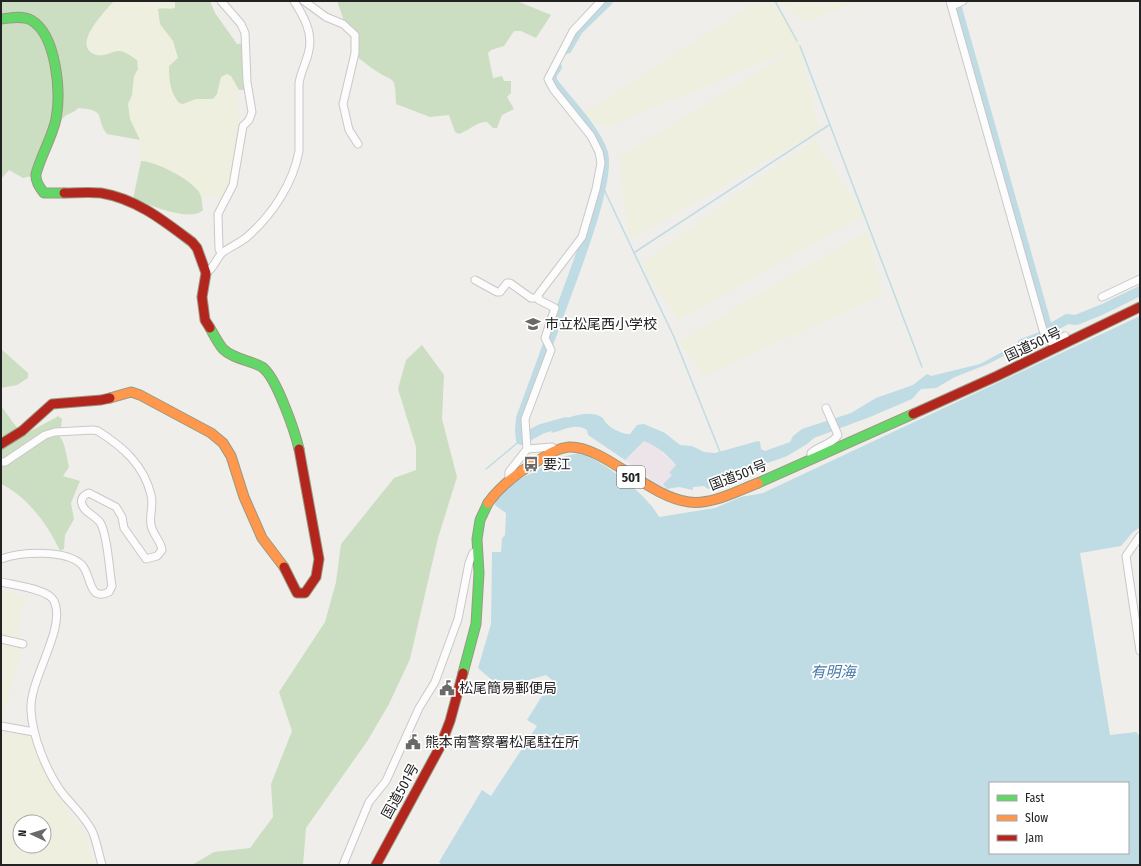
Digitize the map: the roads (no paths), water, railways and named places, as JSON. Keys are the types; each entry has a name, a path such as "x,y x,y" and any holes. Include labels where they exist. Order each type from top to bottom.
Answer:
{"main road":[{"path":"1,19 25,17 33,20 44,29 50,44 58,85 58,104 56,119 36,175 40,188 44,193 99,193 109,195 151,211 192,242 197,248 206,273 202,297 205,320 223,349 230,354 262,367 270,375 276,386 295,435 320,560 319,572 314,584 305,593 297,593 284,567 262,538 244,497 231,456 223,443 211,433 140,395 131,392 101,400 52,404 22,431 1,444"},
{"name":"国道501号","path":"376,865 440,747 450,721 476,624 479,573 477,550 478,529 483,511 497,491 535,461 555,450 568,447 588,450 657,493 678,500 704,502 729,495 811,459 1082,336 1140,307"}],"street":[{"path":"221,1 241,24 245,33 247,82 252,112 249,120 243,126 232,185 218,214 219,249 221,253"},
{"path":"206,273 211,270 221,253 248,237 268,215 280,200 297,160 299,83 309,49 309,34 305,18 294,1"},
{"path":"304,1 326,17 343,24 355,35 355,52 343,104 349,130 358,144"},
{"path":"537,298 582,237 596,189 600,163 599,152 591,136 554,90 548,79 573,30 601,1"},
{"path":"955,4 1046,338 1050,342 1055,341 1078,331 1082,336"},
{"path":"1102,297 1140,279"},
{"path":"475,280 497,292 500,292 507,283 510,283 531,298 537,298 555,308 545,338 550,350 524,425 527,446 510,472 509,480"},
{"path":"811,459 811,453 815,449 835,439 837,433 826,408"},
{"path":"1,462 5,462 32,442 55,432 98,431 135,459 151,495 150,517 152,528 161,543 162,550 157,556 150,560 146,559 124,528 122,517 116,507 89,493 84,494 82,505 97,518 103,530 112,586 109,592 103,595 97,594 93,591 88,574 82,565 66,556 59,554 18,554 1,559"},
{"path":"527,446 552,447 555,450"},
{"path":"1140,536 1126,556 1140,651"},
{"path":"343,865 369,802 386,780 419,708 435,682 458,619 469,563 473,553 477,550"},
{"path":"1,582 51,596 56,609 52,639 31,698 30,709 34,732 45,761 62,792 93,832 102,865"},
{"path":"1,639 23,644"},
{"path":"1,726 34,732"}],"water":[{"name":"有明海","path":"1140,316 1140,527 1132,533 1121,546 1080,553 1110,735 1136,732 1140,736 1140,865 442,865 439,862 482,790 491,796 537,726 527,720 552,680 546,675 501,688 478,668 491,624 492,552 501,552 502,538 505,535 506,513 495,505 499,496 524,477 557,460 575,454 592,458 625,480 642,496 659,517 715,508 741,497 763,493"},
{"path":"1034,338 1035,340 988,364 955,377 936,388 921,389 912,399 814,438 787,456 765,464 755,473 708,489 704,486 693,487 693,490 679,487 667,489 663,484 672,475 669,473 676,465 654,446 644,441 625,460 588,435 587,430 582,428 574,427 551,433 555,427 554,423 578,415 591,414 603,418 604,421 611,427 623,433 630,434 637,425 644,424 665,433 680,445 692,446 704,452 715,453 758,441 760,442 761,449 765,451 790,442 793,436 802,429 851,413 876,398 913,385 927,374 931,376 980,364 1004,351"}],"waterway":[{"path":"567,49 578,30 608,1"},
{"path":"775,1 797,41"},
{"path":"955,1 1048,330"},
{"path":"800,46 922,367"},
{"path":"557,67 552,74 552,81 588,125 603,153 604,166 602,184 590,228 521,418 521,440 541,429 566,422"},
{"path":"635,252 829,125"},
{"path":"601,183 674,337 720,452"},
{"path":"1022,344 1043,336 1048,330 1067,319 1076,320 1101,310 1140,291"},
{"path":"486,469 521,440"}],"place":[{"name":"市立松尾西小学校","path":"533,324"},
{"name":"要江","path":"531,464"},
{"name":"松尾簡易郵便局","path":"447,688"},
{"name":"熊本南警察署松尾駐在所","path":"413,742"}]}
